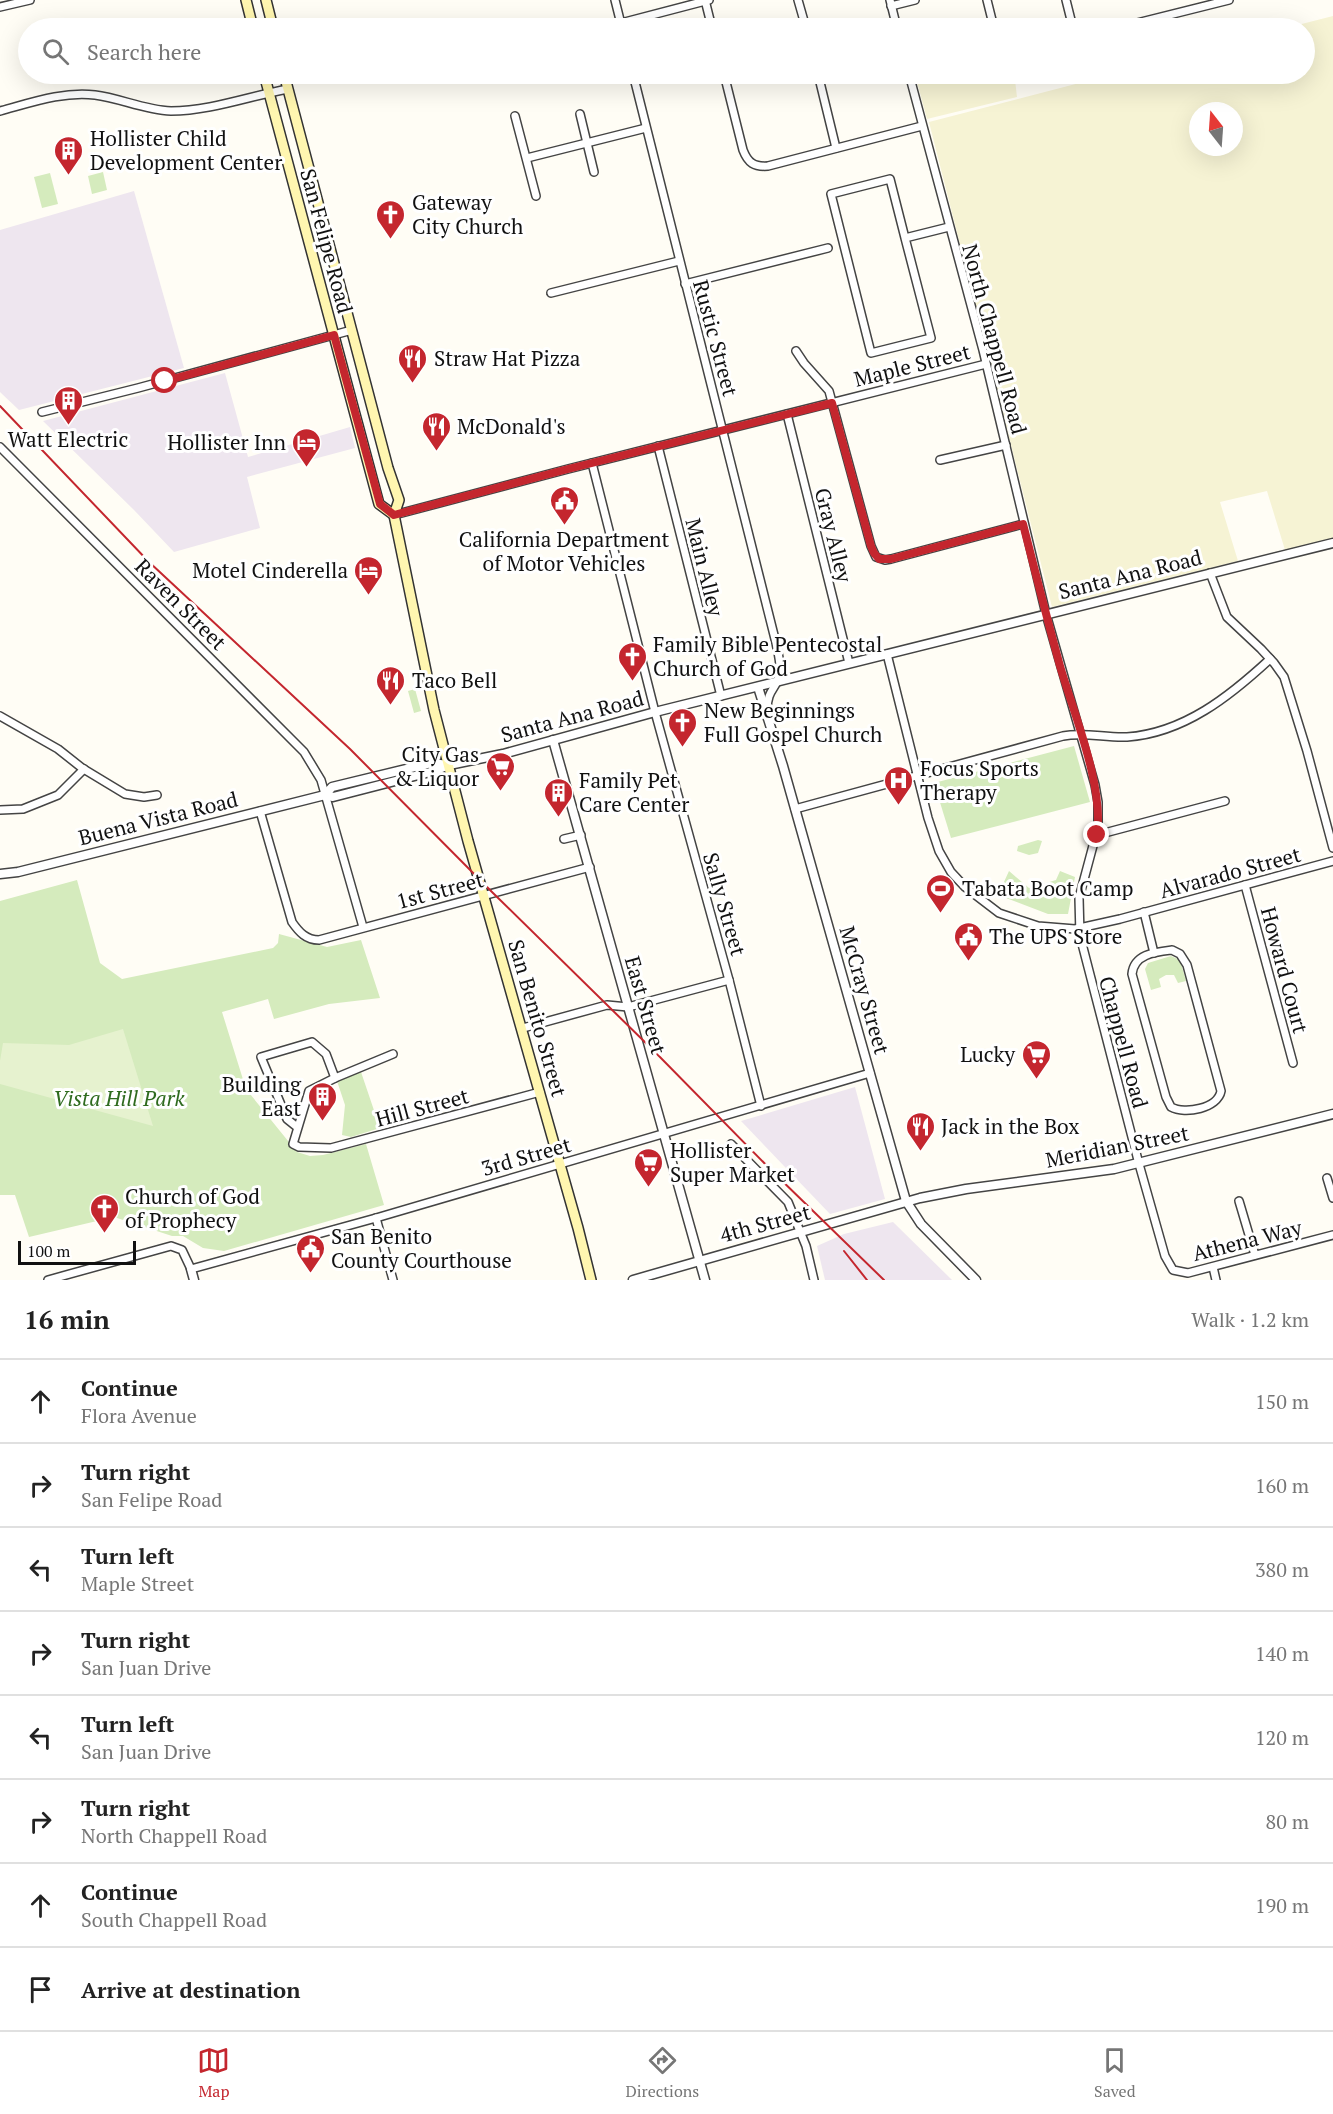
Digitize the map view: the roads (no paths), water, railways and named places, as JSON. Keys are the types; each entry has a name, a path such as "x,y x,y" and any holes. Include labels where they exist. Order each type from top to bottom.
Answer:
{"main road":[{"path":"246,0 250,18"},
{"path":"266,0 270,18"},
{"name":"San Felipe Road","path":"267,84 380,504 394,515"},
{"name":"San Felipe Road","path":"287,84 388,468 399,500 394,515 434,710 448,765"},
{"name":"San Benito Street","path":"448,765 523,1028 591,1280"}],"street":[{"path":"0,7 30,0"},
{"path":"615,0 619,18"},
{"path":"647,18 706,0 710,18"},
{"path":"798,0 803,18"},
{"path":"894,18 890,3 915,0"},
{"path":"987,0 992,18"},
{"path":"1066,0 1070,18"},
{"path":"1157,18 1229,0"},
{"name":"Rustic Street","path":"635,84 776,643 780,665 777,682 767,698 767,715"},
{"path":"726,84 743,150 752,164 768,166 922,126"},
{"path":"820,84 836,148"},
{"name":"North Chappell Road","path":"912,84 986,364 1046,614 1081,733"},
{"path":"0,111 53,98 85,94 151,109 189,110 288,89"},
{"path":"580,114 594,172"},
{"path":"515,116 536,196"},
{"path":"526,158 646,128"},
{"path":"890,179 905,238 931,338 871,353 831,194 890,179"},
{"path":"905,238 949,227"},
{"path":"685,284 828,248"},
{"path":"551,293 679,261"},
{"path":"42,412 352,330"},
{"path":"796,351 823,383 832,403 871,546 879,559 891,559 1023,524"},
{"name":"Maple Street","path":"394,515 986,364"},
{"name":"Gray Alley","path":"787,414 849,663"},
{"path":"940,460 1006,444"},
{"name":"Main Alley","path":"658,446 721,696"},
{"name":"Raven Street","path":"0,447 304,752 321,780 363,927"},
{"name":"Sally Street","path":"592,463 655,712 729,980 761,1106"},
{"name":"Santa Ana Road","path":"448,765 503,754 655,712 1333,543"},
{"path":"1210,573 1227,617 1280,670 1289,692 1333,848"},
{"name":"Alvarado Street","path":"887,654 939,851 951,872 974,895 999,913 1048,927 1079,928 1333,861"},
{"path":"795,809 1063,736 1081,733 1126,737 1154,732 1204,712 1270,659"},
{"name":"McCray Street","path":"758,687 795,809 906,1202 921,1224 976,1280"},
{"path":"0,716 58,749 84,769 125,794 144,797 157,795"},
{"name":"Chappell Road","path":"1081,733 1098,802 1097,835 1079,898 1079,928 1139,1164"},
{"name":"East Street","path":"553,740 705,1280"},
{"name":"Buena Vista Road","path":"0,874 18,872 325,795 333,797 434,771 448,765"},
{"path":"0,810 23,809 58,795 84,769"},
{"path":"1097,835 1225,801"},
{"name":"1st Street","path":"260,811 288,913 300,933 313,940 590,867"},
{"path":"564,839 581,835"},
{"name":"Howard Court","path":"1245,885 1293,1063"},
{"path":"1143,912 1154,953"},
{"path":"1175,951 1184,958 1187,965 1221,1091 1218,1099 1207,1105 1189,1110 1177,1110 1171,1107 1166,1097 1132,974 1138,961 1154,953 1175,951"},
{"path":"523,1028 607,1005 628,1007 729,980"},
{"path":"335,1077 326,1054 312,1042 261,1057 287,1119 297,1127 309,1091 335,1077 393,1054"},
{"name":"3rd Street","path":"191,1269 376,1218 870,1073"},
{"name":"Hill Street","path":"297,1127 293,1144 299,1147 331,1148 540,1092"},
{"name":"Meridian Street","path":"906,1202 949,1192 1072,1176 1139,1164 1333,1114"},
{"path":"731,1144 788,1202 801,1232 814,1280"},
{"name":"Athena Way","path":"1139,1164 1166,1256 1173,1270 1188,1273 1333,1235"},
{"path":"1327,1178 1333,1198"},
{"path":"1239,1201 1255,1256"},
{"name":"4th Street","path":"633,1280 906,1202"},
{"path":"376,1218 393,1280"},
{"path":"48,1280 171,1246 182,1250 194,1280"},
{"path":"1213,1267 1216,1280"}],"railway":[{"path":"0,406 149,562 350,749 884,1280"},
{"path":"844,1251 867,1280"}],"place":[{"name":"Hollister Child Development Center","path":"69,176"},
{"name":"Gateway City Church","path":"391,240"},
{"name":"Straw Hat Pizza","path":"413,384"},
{"name":"Watt Electric","path":"68,426"},
{"name":"McDonald's","path":"436,452"},
{"name":"Hollister Inn","path":"307,468"},
{"name":"California Department of Motor Vehicles","path":"564,526"},
{"name":"Motel Cinderella","path":"369,596"},
{"name":"Family Bible Pentecostal Church of God","path":"632,682"},
{"name":"Taco Bell","path":"391,706"},
{"name":"New Beginnings Full Gospel Church","path":"683,748"},
{"name":"City Gas & Liquor","path":"500,792"},
{"name":"Focus Sports Therapy","path":"899,806"},
{"name":"Family Pet Care Center","path":"558,818"},
{"name":"Tabata Boot Camp","path":"941,914"},
{"name":"The UPS Store","path":"968,962"},
{"name":"Lucky","path":"1036,1080"},
{"name":"Building East","path":"322,1122"},
{"name":"Jack in the Box","path":"920,1152"},
{"name":"Hollister Super Market","path":"649,1188"},
{"name":"Church of God of Prophecy","path":"104,1234"},
{"name":"San Benito County Courthouse","path":"310,1274"}],"park label":[{"name":"Vista Hill Park","path":"119,1098"}]}
